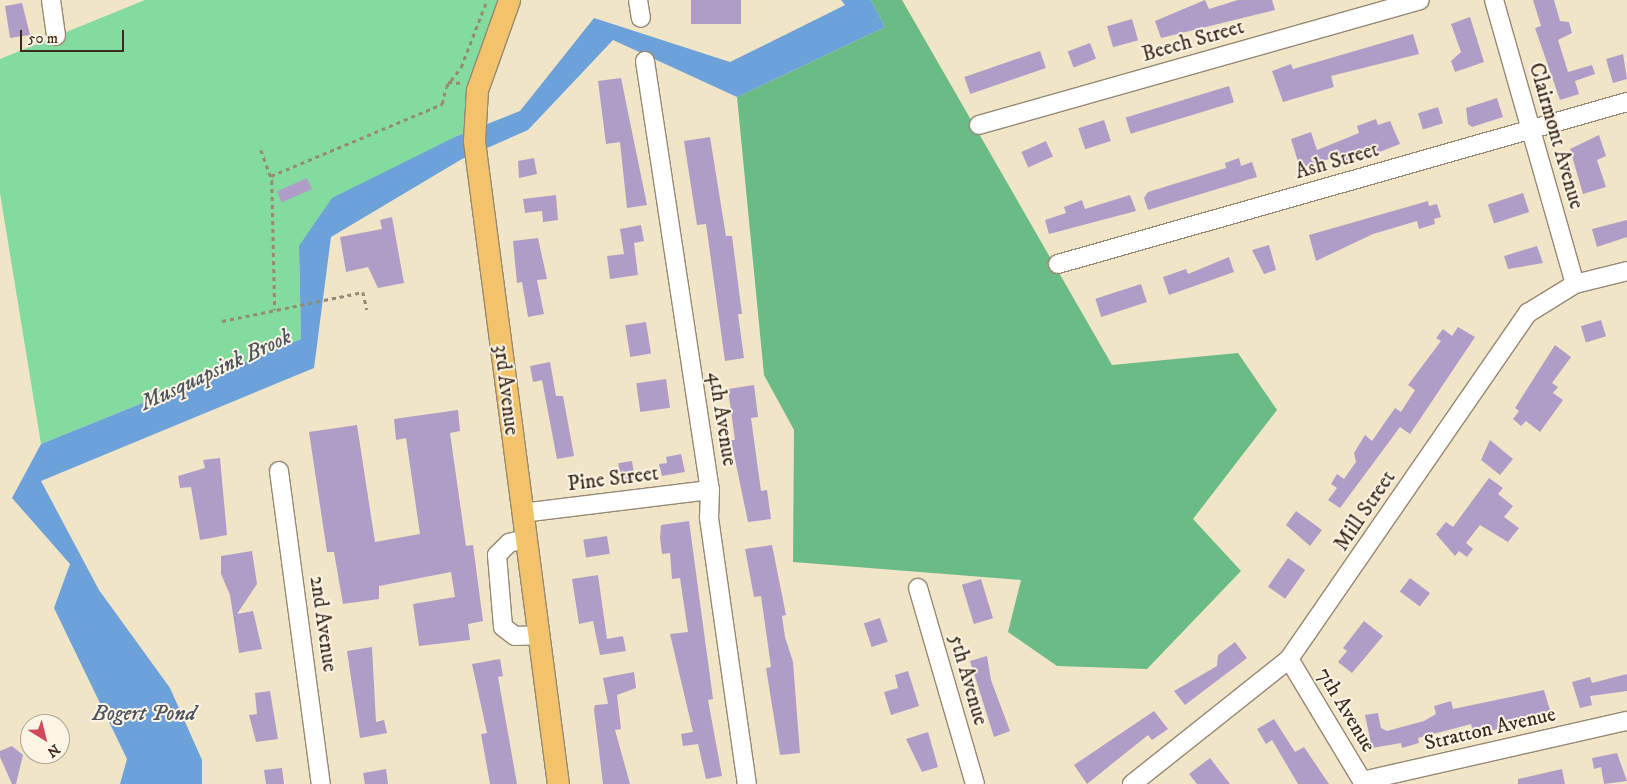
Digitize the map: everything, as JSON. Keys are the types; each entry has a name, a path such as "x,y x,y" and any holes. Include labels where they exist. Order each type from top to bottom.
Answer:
{"main road":[{"name":"3rd Avenue","path":"509,0 477,90 473,128 558,784"}],"street":[{"path":"51,0 56,36"},
{"path":"638,0 641,18"},
{"name":"Beech Street","path":"979,125 1420,0"},
{"name":"Clairmont Avenue","path":"1494,0 1575,284"},
{"name":"4th Avenue","path":"645,61 710,490 709,518 747,784"},
{"name":"Ash Street","path":"1058,264 1627,102"},
{"name":"Mill Street","path":"1140,782 1289,659 1528,313 1575,284 1627,271"},
{"name":"2nd Avenue","path":"279,471 321,784"},
{"name":"Pine Street","path":"522,513 710,490"},
{"path":"526,539 509,543 497,555 503,627 515,636 538,635"},
{"name":"5th Avenue","path":"918,588 975,784"},
{"name":"7th Avenue","path":"1289,659 1363,782"},
{"name":"Stratton Avenue","path":"1363,782 1627,721"}],"path":[{"path":"271,176 442,104 446,87 461,67 487,0"},
{"path":"261,150 271,176 275,310"},
{"path":"222,321 363,292 366,310"}],"green space":[{"path":"145,0 509,0 473,128 442,144 299,246 301,339 41,444 0,193 0,59"},
{"path":"871,0 902,0 1112,365 1238,353 1277,410 1193,519 1241,571 1147,669 1057,666 1008,632 1021,580 793,562 794,430 764,375 737,97 885,27"}],"water":[{"name":"Bogert Pond","path":"841,0 871,0 885,27 737,97 613,40 528,130 462,159 331,237 314,368 41,481 99,590 170,688 202,760 202,784 120,784 127,759 54,608 70,564 12,498 41,444 301,339 299,246 332,198 457,136 520,111 594,18 730,62 845,5"}],"building":[{"path":"691,0 741,0 741,24 691,24"},
{"path":"1205,0 1209,9 1238,0 1272,0 1275,10 1161,38 1155,21"},
{"path":"1533,0 1554,0 1560,21 1569,22 1572,33 1558,40 1568,72 1592,65 1595,74 1575,81 1579,94 1560,100 1535,28 1541,26"},
{"path":"22,3 30,35 10,38 5,6"},
{"path":"1470,17 1484,62 1455,72 1451,61 1461,52 1451,24"},
{"path":"1132,19 1138,40 1113,47 1107,26"},
{"path":"1413,34 1419,54 1331,76 1334,87 1283,102 1272,71 1291,64 1293,69"},
{"path":"1090,43 1096,59 1074,67 1068,52"},
{"path":"1040,51 1046,68 970,94 964,77"},
{"path":"1623,54 1627,79 1613,83 1606,59"},
{"path":"621,78 647,205 627,208 620,142 606,144 598,81"},
{"path":"1229,86 1234,102 1131,134 1126,118"},
{"path":"1497,98 1503,117 1472,127 1468,124 1466,108"},
{"path":"1438,107 1443,123 1423,129 1418,113"},
{"path":"1376,119 1378,125 1390,121 1400,144 1346,165 1339,156 1300,168 1291,139 1311,132 1317,150 1359,133 1357,126"},
{"path":"1104,120 1111,141 1085,149 1078,128"},
{"path":"1599,135 1606,156 1597,160 1606,187 1583,194 1570,149"},
{"path":"710,137 726,236 732,236 742,314 738,314 744,358 725,361 706,224 697,225 684,141"},
{"path":"1046,141 1053,157 1028,168 1021,152"},
{"path":"534,158 537,174 519,178 518,161"},
{"path":"1239,158 1241,166 1252,162 1257,177 1148,210 1144,198 1148,192 1226,168 1225,163"},
{"path":"307,178 312,189 282,202 277,191"},
{"path":"1523,193 1529,212 1494,223 1488,204"},
{"path":"556,195 558,220 543,222 542,211 525,213 523,199"},
{"path":"1130,195 1136,211 1049,234 1045,220 1066,213 1064,207 1082,200 1085,209"},
{"path":"1428,201 1429,206 1437,204 1441,217 1434,219 1435,224 1419,229 1417,221 1373,234 1316,261 1309,235"},
{"path":"392,217 404,283 378,288 368,267 346,272 340,237 382,229 380,220"},
{"path":"1627,220 1627,237 1597,247 1592,229"},
{"path":"641,225 644,241 634,243 638,275 610,279 607,256 624,254 620,229"},
{"path":"538,238 547,279 537,280 544,314 528,317 522,282 517,283 513,241"},
{"path":"1269,245 1276,270 1264,274 1252,250"},
{"path":"1537,246 1543,263 1508,269 1504,256"},
{"path":"1229,257 1234,272 1169,295 1163,277 1186,269 1188,274"},
{"path":"1141,284 1147,302 1101,317 1095,299"},
{"path":"1601,320 1606,336 1586,342 1581,326"},
{"path":"646,322 651,354 630,357 625,325"},
{"path":"1458,327 1475,337 1410,434 1400,427 1340,508 1328,500 1337,488 1331,484 1337,474 1344,479 1356,462 1354,453 1365,435 1372,441 1395,408 1401,412 1415,390 1408,385 1441,341 1436,338 1443,329 1452,336"},
{"path":"1555,345 1571,357 1552,383 1558,387 1553,393 1563,400 1540,432 1526,421 1521,426 1513,419 1519,411 1515,408"},
{"path":"550,362 556,396 563,396 574,456 557,459 542,380 533,382 530,366"},
{"path":"666,379 670,408 640,412 636,383"},
{"path":"754,385 758,417 751,418 761,491 767,490 771,519 748,522 731,440 735,440 728,389"},
{"path":"458,410 460,431 450,433 466,546 473,545 483,621 468,624 470,640 419,646 413,604 455,597 451,572 379,586 379,599 343,604 334,552 327,552 309,432 357,425 375,542 420,534 406,438 396,440 394,419"},
{"path":"1490,440 1513,459 1500,475 1481,460"},
{"path":"681,454 685,472 662,476 659,464 667,463 666,457"},
{"path":"220,458 227,535 200,540 191,487 180,488 178,476 205,468 203,460"},
{"path":"632,461 635,480 621,482 618,463"},
{"path":"1489,478 1503,488 1498,494 1513,506 1504,517 1519,528 1508,542 1480,525 1466,543 1473,549 1467,557 1459,551 1455,556 1436,534 1446,522 1453,527"},
{"path":"1296,511 1322,530 1310,546 1286,525"},
{"path":"689,521 713,699 708,700 722,776 706,779 698,744 683,746 681,734 693,732 670,634 688,632 680,578 672,579 670,553 662,554 660,538 661,525"},
{"path":"607,536 610,554 586,558 583,540"},
{"path":"772,545 786,615 782,616 785,637 793,662 800,753 780,755 766,668 771,667 761,596 754,597 745,549"},
{"path":"252,551 257,584 237,614 253,611 262,649 239,653 230,595 221,574 221,556"},
{"path":"1288,558 1305,570 1285,599 1268,587"},
{"path":"598,575 607,639 623,636 626,651 600,655 593,621 579,624 572,579"},
{"path":"1410,578 1430,593 1420,607 1400,592"},
{"path":"981,579 993,618 974,624 962,585"},
{"path":"880,618 888,642 872,647 864,623"},
{"path":"1364,621 1383,636 1352,673 1338,662 1347,651 1343,648"},
{"path":"1235,642 1247,658 1185,705 1174,691 1217,666 1218,655"},
{"path":"372,647 376,722 384,720 387,733 360,738 347,651"},
{"path":"987,656 991,680 1010,731 994,737 970,661"},
{"path":"500,659 503,676 498,677 517,784 490,784 481,734 487,733 472,664"},
{"path":"908,671 919,706 891,715 884,692 898,688 895,675"},
{"path":"634,672 636,688 617,695 621,729 615,730 630,784 603,784 595,705 608,704 603,678"},
{"path":"1627,674 1627,691 1590,696 1592,705 1580,708 1572,682 1590,677 1592,683"},
{"path":"1544,690 1550,710 1514,725 1474,735 1471,724 1418,738 1419,743 1402,748 1401,743 1372,748 1365,715 1378,713 1381,728 1387,731 1424,721 1436,714 1434,706 1451,701 1453,709"},
{"path":"270,691 278,739 256,742 249,715 257,714 255,693"},
{"path":"1154,711 1168,729 1152,740 1148,735 1087,784 1074,765"},
{"path":"1274,719 1295,752 1304,747 1329,784 1298,784 1272,740 1266,744 1257,729"},
{"path":"928,732 938,767 922,772 906,739"},
{"path":"12,746 20,753 21,764 16,784 12,784 0,757 0,751"},
{"path":"1617,753 1627,781 1604,784 1601,767 1594,769 1592,758"},
{"path":"1210,758 1230,784 1197,784 1189,774"},
{"path":"282,768 284,784 266,784 264,770"},
{"path":"386,769 388,784 365,784 363,773"},
{"path":"1562,769 1565,784 1518,784 1518,779"}],"water label":[{"name":"Musquapsink Brook","path":"216,370"}]}
